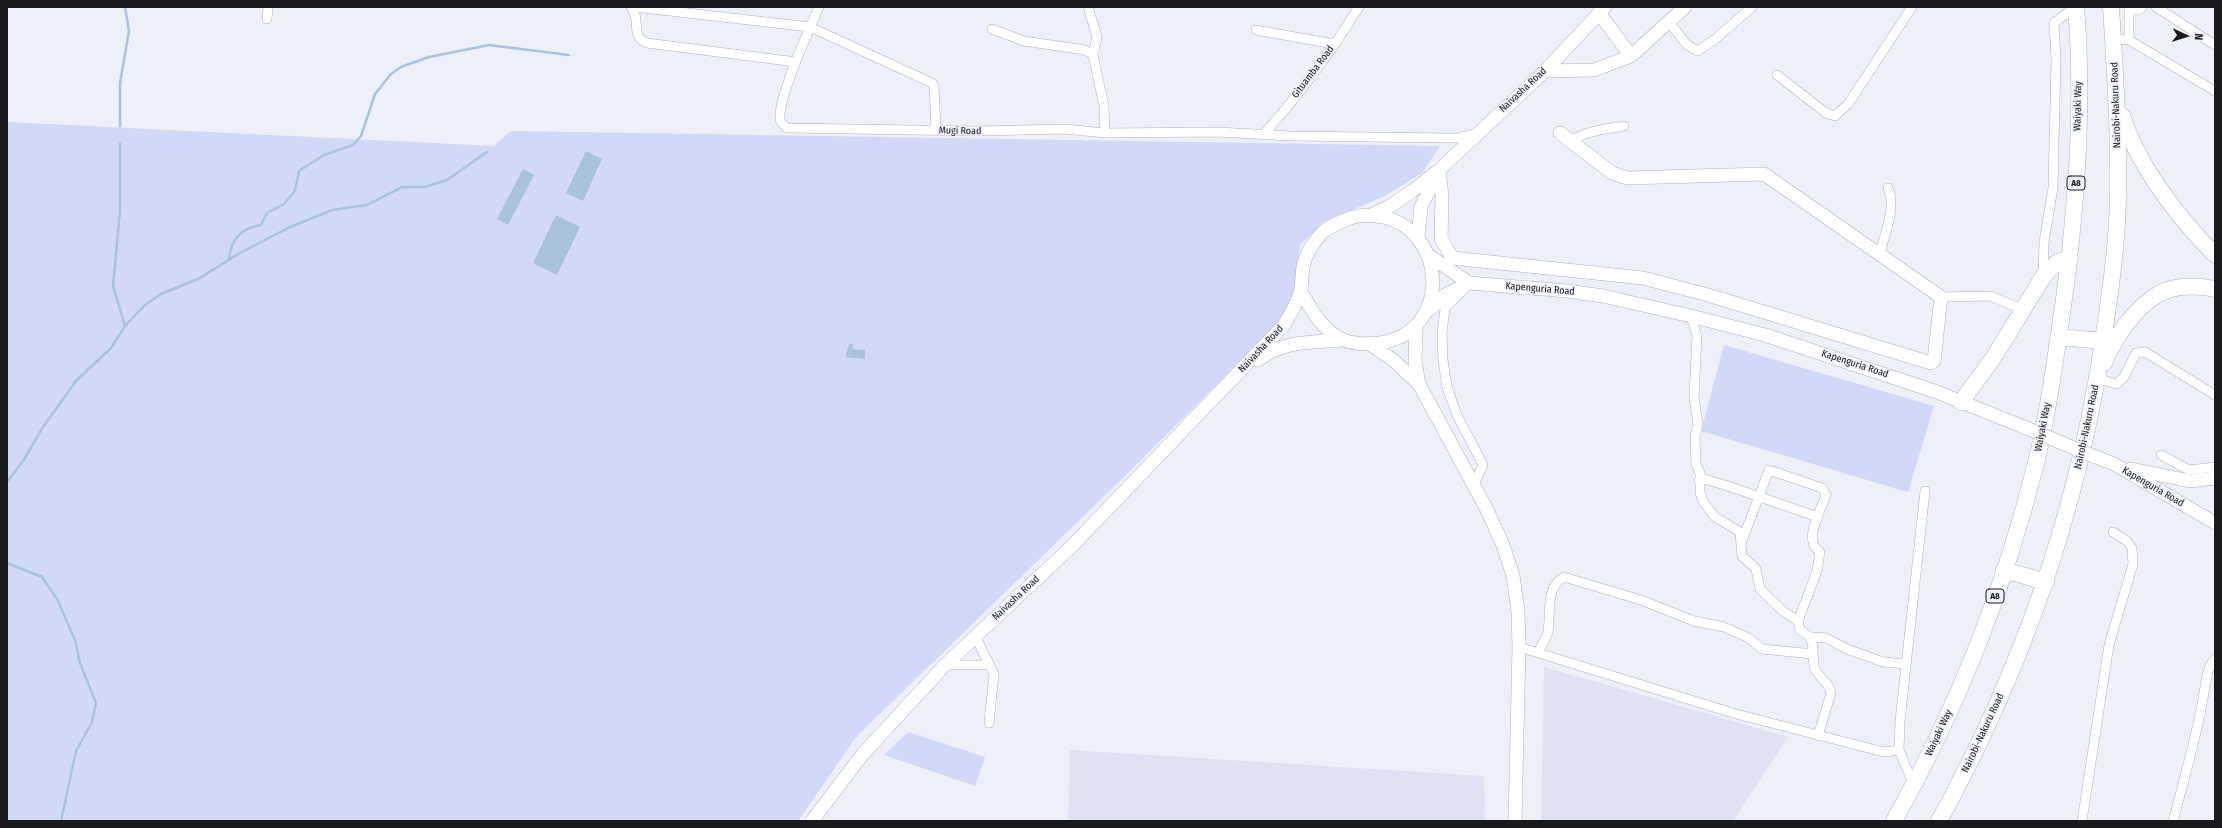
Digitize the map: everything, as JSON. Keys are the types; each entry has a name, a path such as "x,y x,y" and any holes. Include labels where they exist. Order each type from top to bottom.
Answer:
{"highway":[{"name":"Waiyaki Way","path":"1894,821 1914,786 1959,691 2004,570 2036,462 2070,259 2077,152 2079,44 2076,7"},
{"name":"Nairobi-Nakuru Road","path":"1939,821 1990,717 2016,659 2046,582 2075,483 2098,379 2112,286 2118,199 2117,101 2111,7"},
{"path":"2117,101 2134,148 2154,181 2177,214 2215,255"},
{"path":"1960,402 1994,357 2043,277 2053,265 2062,260 2070,259"},
{"path":"2098,379 2114,342 2144,305 2158,294 2192,286 2215,289"},
{"path":"2058,337 2103,341"},
{"path":"2004,570 2046,582"}],"street":[{"path":"267,19 268,7"},
{"path":"631,7 636,16 637,34 642,41 647,43 796,62"},
{"path":"635,7 810,27 932,83 934,85 936,130"},
{"name":"Mugi Road","path":"819,7 796,62 784,96 780,119 782,124 787,128 936,130 1065,129 1105,133 1218,132 1446,138 1458,138 1476,133"},
{"path":"1088,7 1097,37 1093,54 1104,106 1105,133"},
{"name":"Gituamba Road","path":"1264,134 1295,97 1359,7"},
{"path":"1545,71 1594,70 1631,56 1685,7"},
{"path":"1668,22 1687,45 1698,51 1714,40 1752,7"},
{"path":"1777,75 1826,113 1835,116 1848,104 1912,7"},
{"path":"2043,277 2044,242 2053,188 2056,59 2054,23 2076,7"},
{"path":"2129,40 2129,9 2139,10 2142,7"},
{"path":"2156,7 2215,45"},
{"path":"1602,10 1631,56"},
{"name":"Naivasha Road","path":"1441,168 1476,133 1545,71 1602,10"},
{"path":"992,29 1024,41 1085,50 1093,54"},
{"path":"1256,30 1334,44"},
{"path":"2113,39 2129,40 2215,91"},
{"path":"1565,137 1624,126"},
{"path":"1565,137 1612,173 1627,178 1764,174 1941,297 1990,296 2024,310"},
{"path":"1371,215 1401,199 1441,168"},
{"path":"1418,237 1421,207 1441,168"},
{"path":"1441,168 1441,238 1452,258 1643,278 1701,293 1932,363 1934,361 1941,297"},
{"path":"1880,255 1891,212 1892,198 1888,188"},
{"path":"1429,310 1432,290 1432,264 1418,237 1394,220 1371,215 1358,216 1337,223 1323,232 1304,262 1300,292 1322,325 1342,340 1371,345 1392,341 1416,327 1429,310 1445,295 1469,283"},
{"name":"Kapenguria Road","path":"1428,256 1469,283 1567,291 1603,296 1765,335 1829,355 1937,392 2114,464 2215,523"},
{"path":"1603,296 1606,274"},
{"path":"1469,283 1445,308 1442,333 1443,360 1447,388 1457,415 1483,465 1474,485"},
{"name":"Naivasha Road","path":"812,821 862,755 945,665 1072,546 1284,325 1294,308 1300,292"},
{"path":"1690,316 1697,336 1694,397 1698,425 1695,436 1696,464 1700,473 1700,493 1715,517 1740,532 1742,541"},
{"path":"1416,327 1415,360 1419,384"},
{"name":"Naivasha Road","path":"1228,383 1262,357 1285,345 1310,341 1342,340"},
{"path":"1371,345 1393,360 1419,384 1474,485 1503,545 1513,576 1518,611 1519,646 1515,821"},
{"path":"2098,379 2117,384 2124,377 2136,353 2145,352 2215,395"},
{"path":"2161,455 2190,470 2215,467"},
{"path":"2114,464 2156,476 2190,481 2215,478"},
{"path":"1798,622 1784,612 1760,589 1756,569 1742,556 1742,541 1769,470 1822,488 1826,494 1811,541 1813,548 1820,552 1817,571 1798,622 1800,630 1810,637 1814,646 1813,654 1815,670 1830,687 1831,693 1818,736"},
{"path":"1699,480 1704,479 1722,484 1781,503 1818,517"},
{"path":"1914,786 1899,750 1900,721 1925,491"},
{"path":"2082,821 2109,645 2133,564 2132,548 2127,541 2113,532"},
{"path":"1538,652 1548,634 1552,591 1559,579 1564,577 1641,600 1694,621 1724,627 1749,638 1762,649 1813,654"},
{"path":"975,636 988,665 994,674 989,723"},
{"path":"1810,637 1826,638 1847,649 1883,662 1906,664"},
{"path":"1519,646 1736,714 1884,752 1899,750"},
{"path":"2173,821 2200,717 2206,682 2212,662 2215,659"},
{"path":"945,665 988,665"}],"shaded area":[{"path":"7,122 494,146 511,131 1440,146 1422,173 1383,197 1325,221 1300,245 1296,282 1291,301 1276,325 1131,470 856,737 798,821 7,821"},
{"path":"586,151 602,159 583,201 566,193"},
{"path":"523,169 534,175 508,225 497,219"},
{"path":"556,215 580,227 557,275 533,263"},
{"path":"849,344 853,344 853,349 865,350 865,359 845,357"},
{"path":"1724,345 1934,406 1908,492 1701,431"},
{"path":"1544,667 1788,737 1733,821 1541,821"},
{"path":"908,732 985,757 975,786 884,755"},
{"path":"1070,750 1484,776 1485,821 1068,821"}],"waterway":[{"path":"120,126 120,83 129,31 125,7"},
{"path":"229,259 232,246 238,236 248,229 261,225 267,213 284,204 295,191 299,171 324,155 353,145 361,136 375,94 391,74 401,67 429,57 489,45 569,55"},
{"path":"7,482 23,461 43,427 76,381 111,348 125,326 113,286 120,211 120,144"},
{"path":"125,326 145,305 161,294 198,279 240,253 288,228 332,210 367,205 402,187 425,187 447,180 487,152"},
{"path":"7,563 42,577 57,599 75,640 80,663 96,703 92,722 76,751 61,821"}]}
